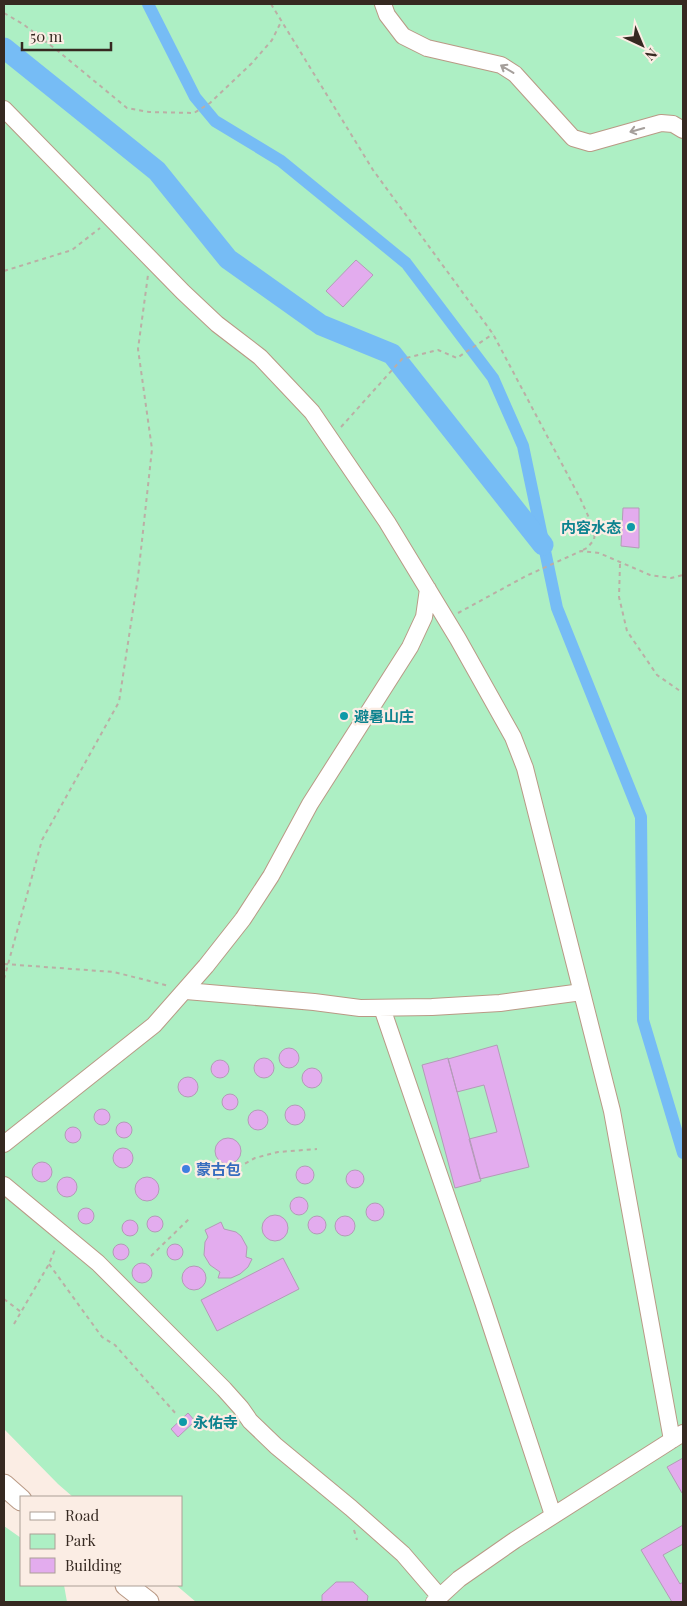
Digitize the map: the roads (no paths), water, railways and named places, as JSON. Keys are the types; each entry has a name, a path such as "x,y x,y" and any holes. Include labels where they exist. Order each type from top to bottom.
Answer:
{"main road":[{"path":"4,1485 20,1499"},
{"path":"127,1586 148,1602"}],"lane":[{"path":"383,4 387,15 403,36 427,48 501,65 515,74 573,138 590,143 661,123 673,124 683,130"},
{"path":"4,109 217,324 260,357 312,412 387,522 446,619 513,736 525,768 612,1111 678,1436 515,1540 459,1579 437,1600 403,1554 276,1446 250,1421 224,1389 98,1263 4,1185"},
{"path":"4,1144 154,1025 186,991 243,919 271,876 310,804 410,647 424,617 428,589"},
{"path":"186,991 360,1008 432,1007 500,1003 582,992"},
{"path":"382,1008 553,1515"}],"waterway":[{"path":"148,4 195,97 215,121 281,161 406,263 493,378 523,446 557,608 641,817 643,1020 683,1153"},
{"path":"4,48 157,171 228,259 321,325 392,354 543,545"}],"place":[{"name":"内容水态","path":"631,527"},
{"name":"避暑山庄","path":"344,716"},
{"name":"蒙古包","path":"186,1169"},
{"name":"永佑寺","path":"183,1422"}]}
